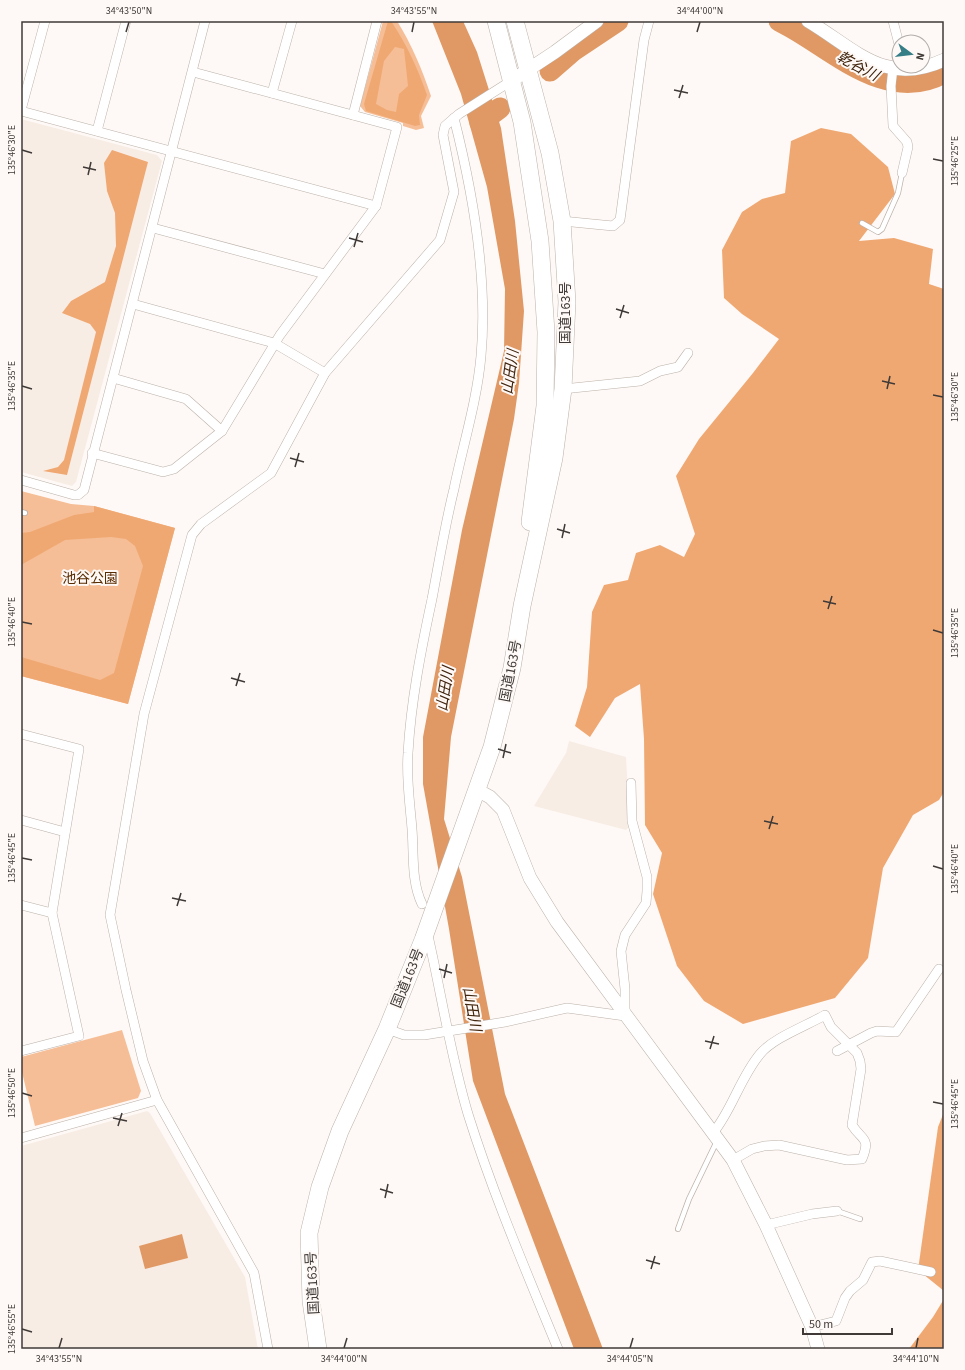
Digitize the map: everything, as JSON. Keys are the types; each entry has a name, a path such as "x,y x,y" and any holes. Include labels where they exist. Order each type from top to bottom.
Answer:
{"highway":[{"name":"国道163号","path":"318,1349 311,1301 309,1233 320,1187 340,1131 387,1029 423,940 426,910 477,790 503,708 522,606 554,458 564,389 567,302 562,221 550,153 515,21"},
{"name":"国道163号","path":"496,24 505,85 522,122 540,241 546,332 545,406 525,568 522,606"}],"street":[{"path":"45,21 21,110 376,206"},
{"path":"97,131 126,21"},
{"path":"21,480 78,495 84,490 92,453 153,228 205,21"},
{"path":"272,94 292,21"},
{"path":"352,115 377,21"},
{"path":"268,1349 254,1273 157,1100 139,1046 110,915 144,714 192,535 201,524 270,473 325,373 440,240 454,192 443,135 445,126 456,116 505,85 597,21"},
{"path":"562,221 613,226 620,220 644,40 649,21"},
{"path":"808,21 826,32 855,54 891,68"},
{"path":"893,21 896,34"},
{"path":"931,66 944,60"},
{"path":"92,453 163,472 174,469 222,431 274,343 376,206 397,127 193,72"},
{"path":"896,74 891,86 893,126 907,142 908,147 902,173"},
{"path":"426,910 415,883 409,798 408,755 410,728 422,644 454,489 470,425 481,357 483,320 482,278 469,187 456,116"},
{"path":"153,228 325,274"},
{"path":"133,304 274,343 325,373"},
{"path":"564,389 640,381 660,371 678,367 688,353"},
{"path":"113,378 186,399 222,431"},
{"path":"21,734 79,749 52,913 79,1036 21,1051"},
{"path":"625,1016 625,989 621,951 625,935 646,903 647,891 647,877 632,821 631,783"},
{"path":"477,790 490,797 503,810 530,878 556,922 625,1016 638,1029 733,1160 766,1225 812,1327 818,1349"},
{"path":"21,820 65,832"},
{"path":"21,905 52,913"},
{"path":"429,940 468,1112 495,1196 558,1349"},
{"path":"837,1051 871,1033 878,1031 896,1032 939,970"},
{"path":"387,1029 404,1035 424,1035 450,1032 505,1022 567,1008 625,1016"},
{"path":"715,1136 740,1084 760,1054 773,1044 825,1015 831,1027 857,1053 861,1069 852,1125 866,1142 867,1147 862,1159 847,1160 779,1145 764,1146 752,1149 733,1160"},
{"path":"21,1138 157,1100"},
{"path":"766,1225 812,1214 837,1211"},
{"path":"812,1327 836,1321 845,1298 850,1291 863,1280 872,1262 880,1261 931,1272"}],"lane":[{"path":"862,223 878,232 882,229 900,187 902,173"},
{"path":"678,1229 715,1136"},
{"path":"837,1211 860,1219"}],"shaded area":[{"path":"388,21 391,21 412,57 427,95 419,115 420,125 415,126 366,111 364,104","holes":["395,47 404,49 408,86 399,94 396,112 387,110 376,104 384,61"]},
{"path":"21,119 157,155 162,161 76,482 72,486 21,472"},
{"path":"821,128 851,134 888,167 895,194 859,241 894,238 933,249 929,284 944,289 944,792 939,800 913,815 883,868 868,958 835,998 743,1024 704,1001 677,966 653,894 662,853 645,825 644,739 640,684 615,698 590,737 575,726 587,687 592,612 604,585 628,580 636,553 660,545 684,557 695,534 676,476 699,439 779,339 742,314 724,298 722,250 742,212 762,199 785,193 791,141"},
{"path":"112,150 148,162 67,475 43,471 58,467 64,460 96,332 90,324 62,313 71,301 105,282 116,246 115,213 107,191 104,163"},
{"path":"94,506 175,528 128,704 21,676 21,657 100,680 114,673 143,566 135,546 126,539 111,537 65,540 21,565 21,533 30,532 74,515 94,512"},
{"path":"569,741 626,757 630,826 626,830 534,806 566,753"},
{"path":"147,1111 150,1113 245,1277 258,1349 21,1349 21,1146"},
{"path":"944,1112 944,1291 918,1270 938,1127"},
{"path":"944,1299 944,1349 909,1349 933,1317"}],"green space":[{"path":"383,21 397,21 412,48 424,76 431,96 421,116 424,128 416,130 403,126 403,123 365,112 360,106"},
{"name":"池谷公園","path":"21,491 71,504 94,506 175,528 128,704 21,676"},
{"path":"122,1030 141,1091 138,1098 35,1126 21,1068 21,1057"}],"water":[{"name":"山田川","path":"432,21 463,21 477,52 501,128 515,221 524,311 519,383 514,419 451,737 444,819 462,877 505,1094 603,1349 574,1349 473,1081 449,929 423,784 423,737 462,530 504,351 505,289 487,187 461,94"},
{"path":"182,1234 188,1258 145,1269 139,1246"}],"waterway":[{"name":"乾谷川","path":"550,71 573,51 618,21"},
{"name":"乾谷川","path":"779,21 798,31 837,57 879,77 900,82 922,81 944,73"},
{"name":"乾谷川","path":"480,123 500,108"}]}
